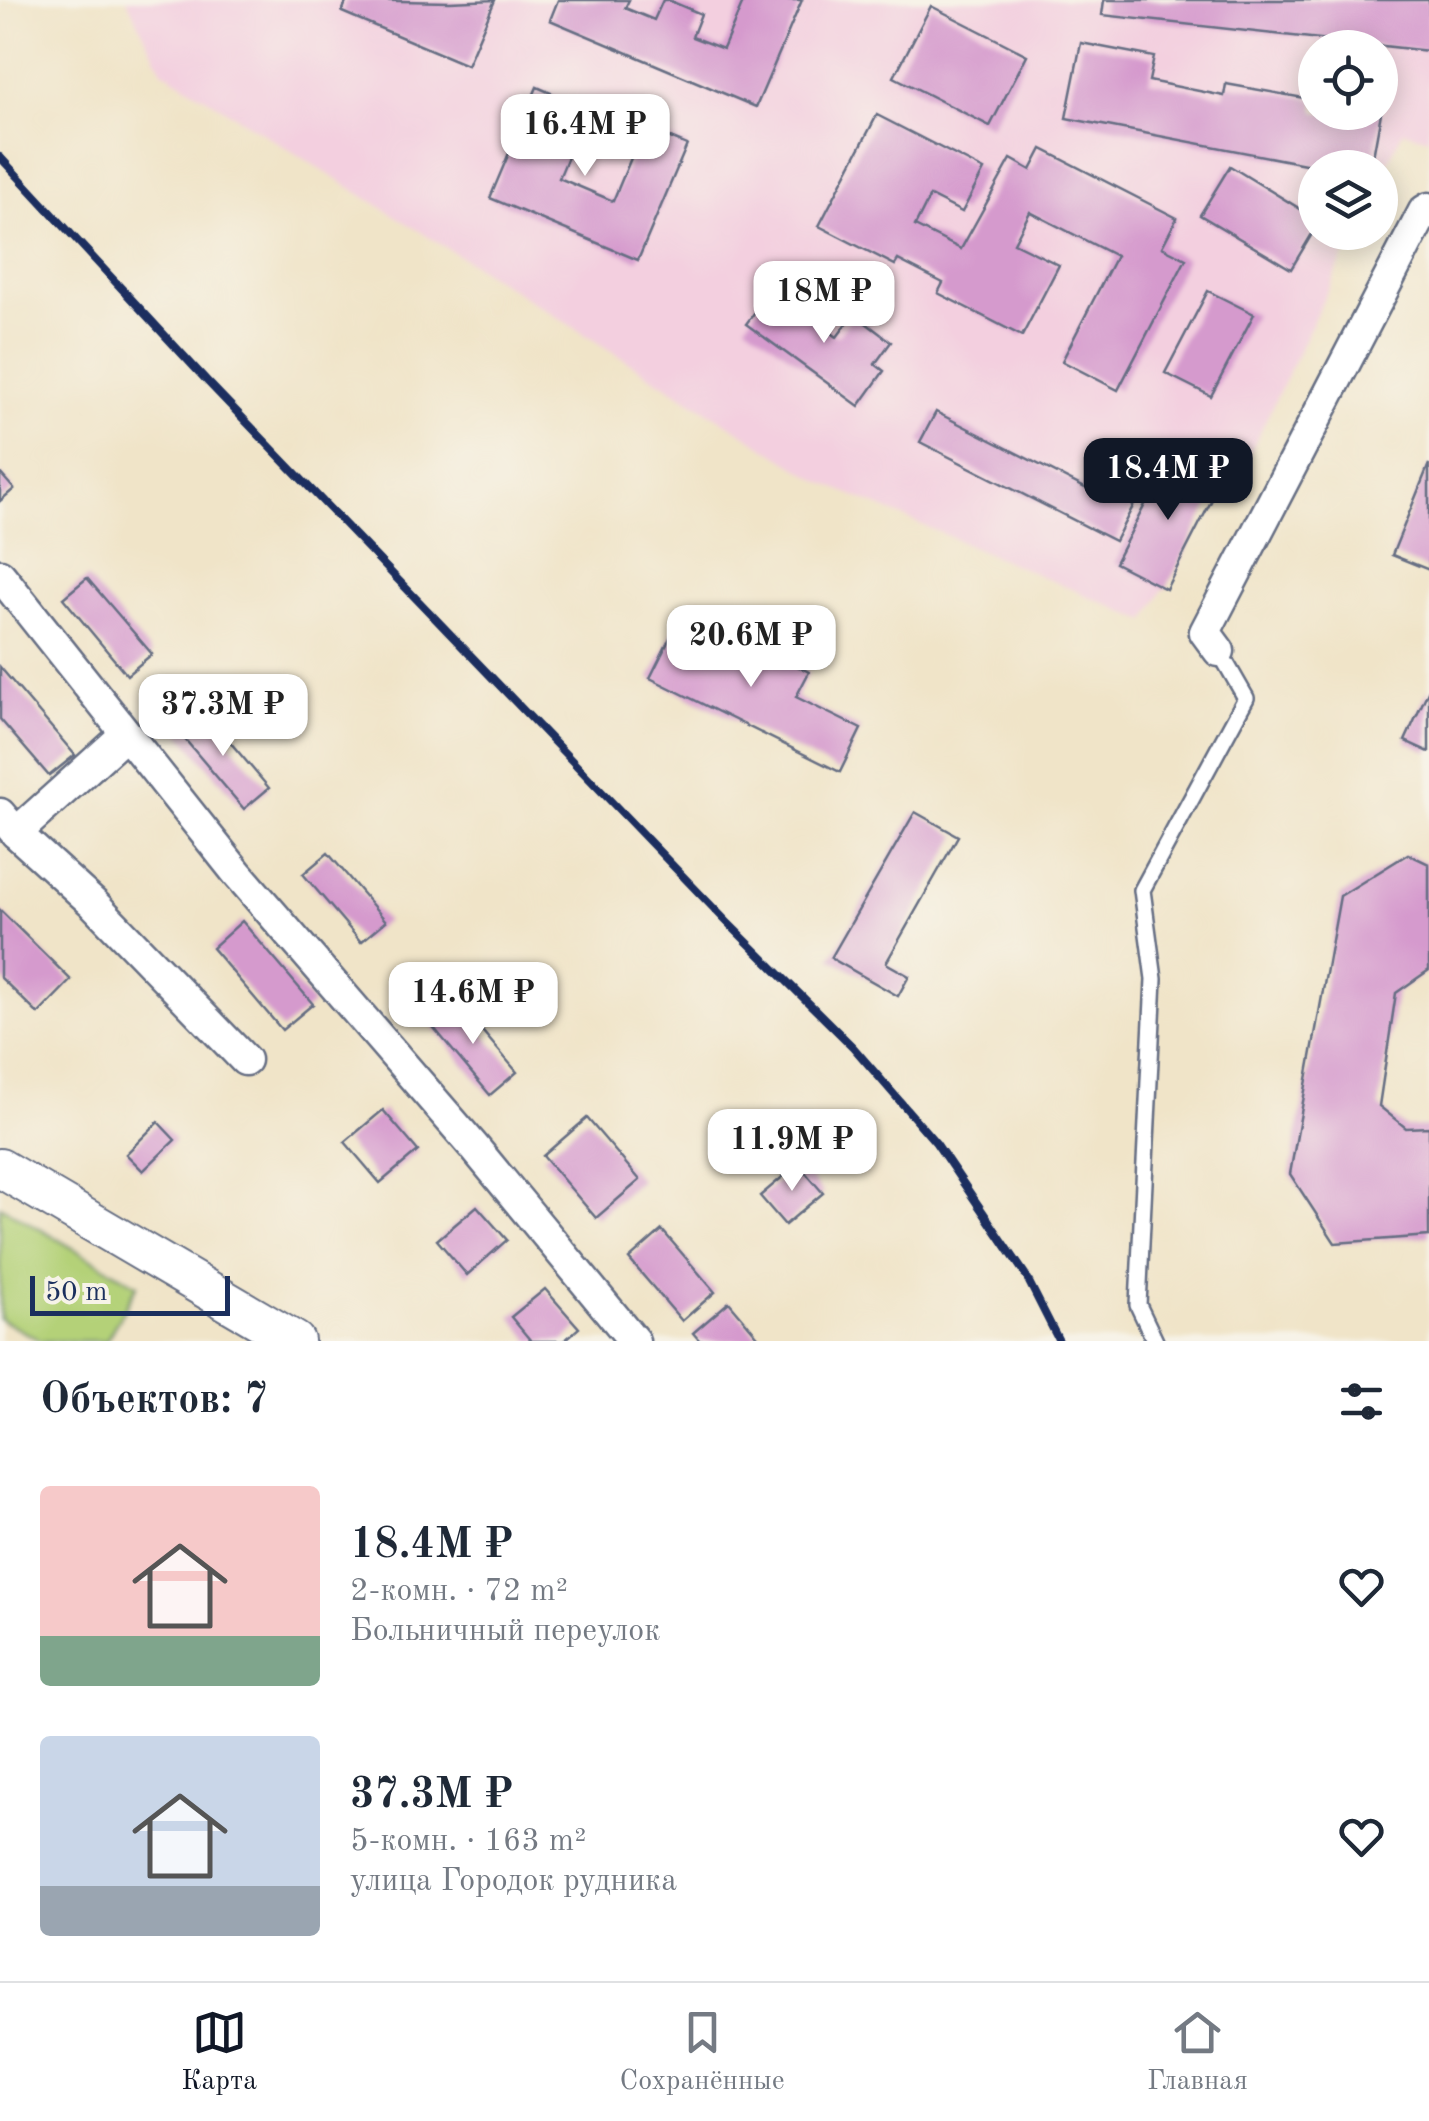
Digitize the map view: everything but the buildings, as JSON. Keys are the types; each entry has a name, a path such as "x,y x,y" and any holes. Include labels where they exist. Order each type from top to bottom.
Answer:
{"street":[{"path":"1219,650 1205,632 1424,211 1429,208"},
{"path":"0,575 237,873 474,1146 634,1341"},
{"path":"126,734 8,824 94,904 245,1060"},
{"path":"0,1168 296,1341"}],"lane":[{"path":"1155,1341 1138,1304 1154,979 1142,890 1246,698 1219,650"}],"shaded area":[{"path":"127,0 1429,0 1429,138 1403,131 1394,150 1298,150 1298,250 1347,250 1250,453 1221,482 1146,621 819,481 162,70"}],"green space":[{"path":"0,1206 137,1285 106,1341 41,1341 0,1319"}],"railway":[{"path":"0,157 208,382 726,921 853,1047 936,1143 1025,1274 1059,1341"}]}
